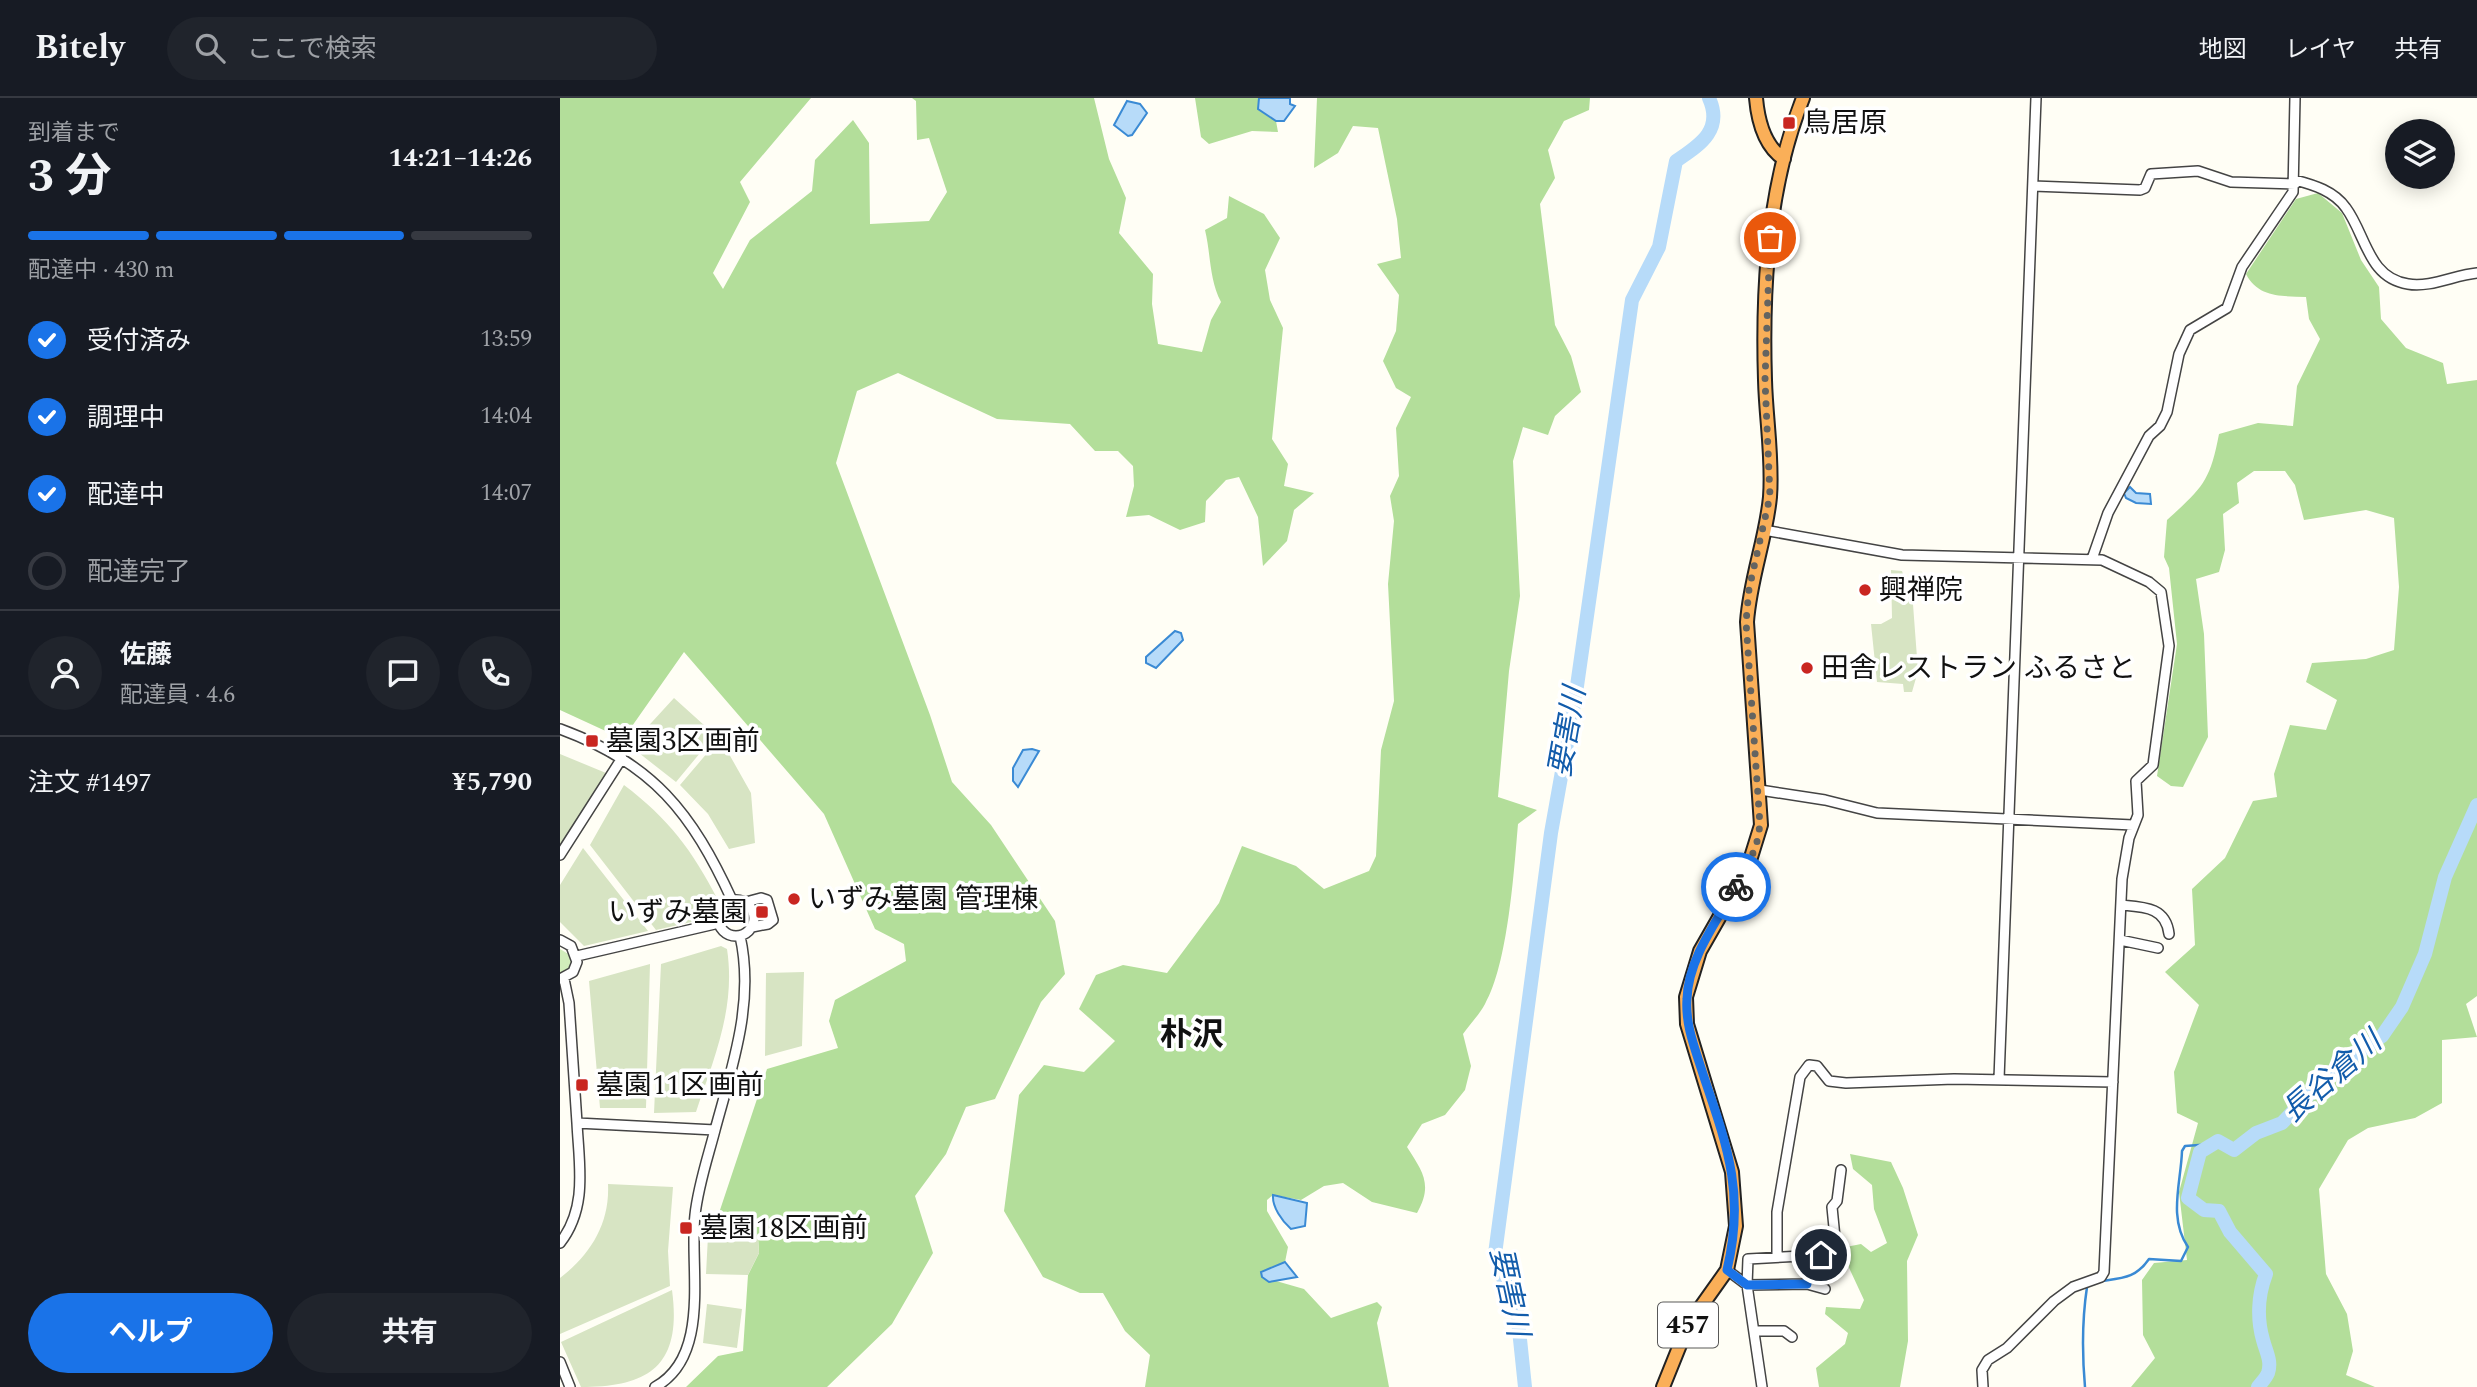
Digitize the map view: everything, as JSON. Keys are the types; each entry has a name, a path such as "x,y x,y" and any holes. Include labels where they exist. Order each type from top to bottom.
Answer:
{"highway":[{"path":"1756,98 1759,121 1767,141 1784,159"},
{"name":"457","path":"1662,1387 1688,1325 1727,1270 1736,1226 1732,1172 1688,1024 1686,998 1700,951 1756,847 1760,825 1760,790 1746,622 1749,589 1770,496 1765,380 1771,221 1784,159 1803,98"}],"street":[{"path":"1999,1079 2036,98"},
{"path":"2092,559 2108,513 2149,436 2160,426 2167,412 2174,374 2190,330 2227,309 2242,267 2288,201 2295,182 2295,98"},
{"path":"2033,186 2140,190 2146,188 2151,174 2198,171 2231,182 2295,182 2332,194 2346,208 2375,264 2389,277 2407,284 2424,285 2477,273"},
{"path":"1764,530 1902,555 2092,559 2149,582 2161,592 2169,646 2168,666 2160,699 2153,765 2136,781 2138,815 2124,863 2104,1272 2101,1277 2073,1287 2054,1301 2007,1348 1988,1360 1982,1370 1983,1387"},
{"path":"560,729 585,738 622,758 674,801 712,857 732,900"},
{"path":"560,855 622,758"},
{"path":"1760,790 1825,800 1877,813 2133,825"},
{"path":"732,900 767,900 771,923 752,927 740,936 729,935 719,923 722,906 732,900"},
{"path":"746,902 755,914 752,927"},
{"path":"2121,905 2159,912 2167,920 2169,934"},
{"path":"577,956 719,923"},
{"path":"655,1387 663,1383 680,1361 690,1340 694,1317 695,1214 741,1033 745,969 740,936"},
{"path":"560,940 571,946 577,956 576,967 562,979 577,1123 580,1205 570,1230 560,1242"},
{"path":"2120,940 2158,948"},
{"path":"1777,1256 1779,1199 1800,1077 1806,1067 1814,1065 1829,1081 1846,1083 1892,1079 2113,1082"},
{"path":"577,1123 715,1130"},
{"path":"1762,1387 1747,1285 1748,1259 1830,1253 1836,1248 1832,1207 1837,1201 1841,1170"},
{"path":"1807,1284 1811,1254"},
{"path":"1727,1270 1747,1285 1807,1284 1825,1289"},
{"path":"1755,1331 1784,1331 1792,1337"},
{"path":"560,1362 570,1387"}],"green space":[{"path":"560,98 811,98 740,182 750,202 713,273 723,289 750,240 812,191 815,160 853,120 869,143 870,224 929,221 947,192 929,138 917,140 916,101 912,98 1094,98 1109,159 1126,198 1119,233 1153,274 1152,304 1158,344 1202,352 1211,320 1221,302 1212,276 1205,230 1227,218 1229,196 1264,214 1280,238 1265,270 1270,300 1283,328 1272,439 1288,464 1284,486 1314,493 1294,510 1287,541 1263,566 1258,517 1239,477 1226,480 1206,501 1205,522 1180,530 1149,515 1126,517 1134,486 1133,466 1118,451 1095,451 1070,424 997,419 898,373 857,391 836,463 930,715 952,782 991,825 1055,921 1065,974 1041,1002 995,1099 966,1107 946,1154 915,1196 933,1253 892,1324 827,1387 686,1387 718,1356 743,1351 748,1275 759,1253 758,1237 715,1225 767,1069 838,1048 829,1021 835,1000 906,961 904,944 875,929 824,814 684,652 623,739 560,710"},
{"path":"1195,98 1259,98 1258,109 1276,121 1278,132 1252,131 1209,144 1201,137"},
{"path":"1317,98 1590,98 1589,110 1564,121 1548,150 1555,178 1540,204 1555,325 1571,356 1581,392 1555,416 1548,435 1523,427 1513,461 1520,596 1509,671 1498,797 1537,810 1518,824 1509,917 1493,987 1480,1012 1463,1034 1471,1066 1465,1090 1445,1115 1422,1124 1407,1147 1424,1179 1424,1194 1417,1213 1372,1202 1343,1183 1324,1186 1301,1200 1273,1195 1267,1200 1267,1211 1288,1247 1285,1262 1262,1272 1262,1277 1304,1289 1331,1318 1377,1302 1382,1307 1377,1323 1389,1387 1145,1387 1150,1355 1125,1331 1103,1293 1080,1293 1043,1277 1004,1211 1019,1095 1044,1065 1084,1072 1115,1041 1079,1009 1096,975 1123,965 1167,973 1219,903 1242,846 1296,866 1324,889 1369,871 1376,856 1381,750 1394,701 1388,584 1394,521 1390,496 1399,476 1396,428 1411,397 1396,388 1383,361 1396,331 1399,295 1377,264 1401,258 1397,219 1378,128 1353,126 1338,153 1314,168"},
{"path":"2318,193 2342,213 2361,260 2379,287 2381,319 2406,348 2443,363 2447,384 2477,380 2477,996 2466,1004 2477,1037 2442,1040 2442,1103 2415,1118 2368,1128 2348,1140 2319,1189 2326,1274 2347,1314 2353,1351 2346,1375 2375,1387 2131,1387 2155,1358 2143,1335 2142,1280 2154,1263 2187,1260 2179,1192 2198,1123 2177,1113 2174,1072 2199,1005 2165,972 2195,945 2192,889 2225,858 2253,801 2277,797 2274,774 2290,725 2326,730 2337,700 2306,682 2312,663 2366,659 2394,650 2399,587 2394,518 2366,510 2304,520 2295,485 2285,471 2254,471 2237,483 2239,503 2223,514 2225,550 2219,572 2196,579 2204,634 2208,737 2183,787 2171,786 2157,776 2177,644 2169,568 2164,557 2167,520 2203,483 2212,463 2219,434 2258,423 2293,426 2297,386 2320,339 2309,319 2306,297 2264,292 2251,282 2246,274 2296,199"},
{"path":"1891,570 1902,571 1908,591 1912,591 1918,671 1912,692 1904,692 1903,684 1877,682 1871,624 1881,624 1892,618"},
{"path":"674,698 715,735 676,782 630,746"},
{"path":"720,738 751,793 755,843 729,849 708,814 680,785"},
{"path":"560,754 606,773 560,847"},
{"path":"624,785 667,823 699,866 718,900 709,918 656,930 590,845"},
{"path":"583,848 648,931 584,946 560,922 560,885"},
{"path":"721,946 727,949 729,971 726,1012 696,1112 654,1113 661,964"},
{"path":"560,949 570,955 572,963 569,971 560,975"},
{"path":"650,964 646,1108 600,1108 589,981"},
{"path":"804,972 802,1046 765,1056 766,973"},
{"path":"1850,1154 1891,1162 1903,1188 1918,1235 1907,1261 1908,1341 1900,1387 1819,1387 1816,1368 1845,1344 1848,1333 1825,1314 1826,1307 1860,1309 1864,1300 1844,1257 1846,1247 1861,1244 1871,1252 1887,1243 1874,1209 1872,1185 1853,1169"},
{"path":"608,1184 673,1187 668,1251 670,1286 560,1334 560,1278 589,1249 596,1237 606,1212"},
{"path":"708,1236 758,1237 759,1253 748,1275 706,1274"},
{"path":"672,1290 672,1336 666,1353 656,1366 643,1376 626,1382 581,1387 561,1342"},
{"path":"707,1304 742,1309 737,1348 703,1343"}],"water":[{"path":"1259,98 1290,98 1290,104 1295,106 1284,121 1276,121 1258,109"},
{"path":"1127,101 1140,104 1147,113 1132,135 1128,136 1114,125"},
{"path":"2130,487 2136,493 2150,494 2151,504 2136,503 2126,498 2124,493"},
{"path":"1175,631 1181,633 1183,640 1156,668 1146,663 1146,657"},
{"path":"1023,750 1039,751 1018,787 1013,781 1013,768"},
{"path":"1273,1195 1307,1203 1305,1226 1291,1229 1276,1209"},
{"path":"1285,1262 1297,1277 1269,1282 1262,1277 1261,1272"}],"waterway":[{"name":"要害川","path":"1525,1387 1516,1301 1500,1273 1495,1254 1551,833 1576,693 1632,300 1659,247 1676,161 1700,143 1711,128 1713,110 1709,98"},
{"name":"長谷倉川","path":"2258,1387 2269,1369 2259,1315 2261,1290 2266,1274 2230,1232 2219,1211 2204,1210 2188,1198 2200,1152 2218,1141 2234,1150 2256,1133 2282,1123 2331,1072 2382,1036 2402,1007 2425,954 2445,877 2477,805"},
{"path":"2102,1281 2134,1274 2149,1259 2181,1261 2188,1247 2178,1224 2177,1212 2182,1151 2185,1146 2213,1144"},
{"path":"2085,1387 2083,1337 2087,1287"}],"way so far":[{"path":"1736,887 1756,847 1760,825 1760,790 1746,622 1749,589 1770,496 1765,380 1770,238"}],"place":[{"name":"鳥居原","path":"1789,123"},
{"name":"興禅院","path":"1865,590"},
{"name":"田舎レストラン ふるさと","path":"1807,668"},
{"name":"墓園3区画前","path":"592,741"},
{"name":"いずみ墓園 管理棟","path":"794,899"},
{"name":"いずみ墓園","path":"762,912"},
{"name":"墓園11区画前","path":"582,1085"},
{"name":"墓園18区画前","path":"686,1228"}],"district":[{"name":"朴沢","path":"1192,1035"}],"route":[{"path":"1736,887 1700,951 1690,977 1686,998 1688,1024 1732,1172 1736,1226 1727,1270 1747,1285 1807,1284 1811,1254 1821,1255"}]}
